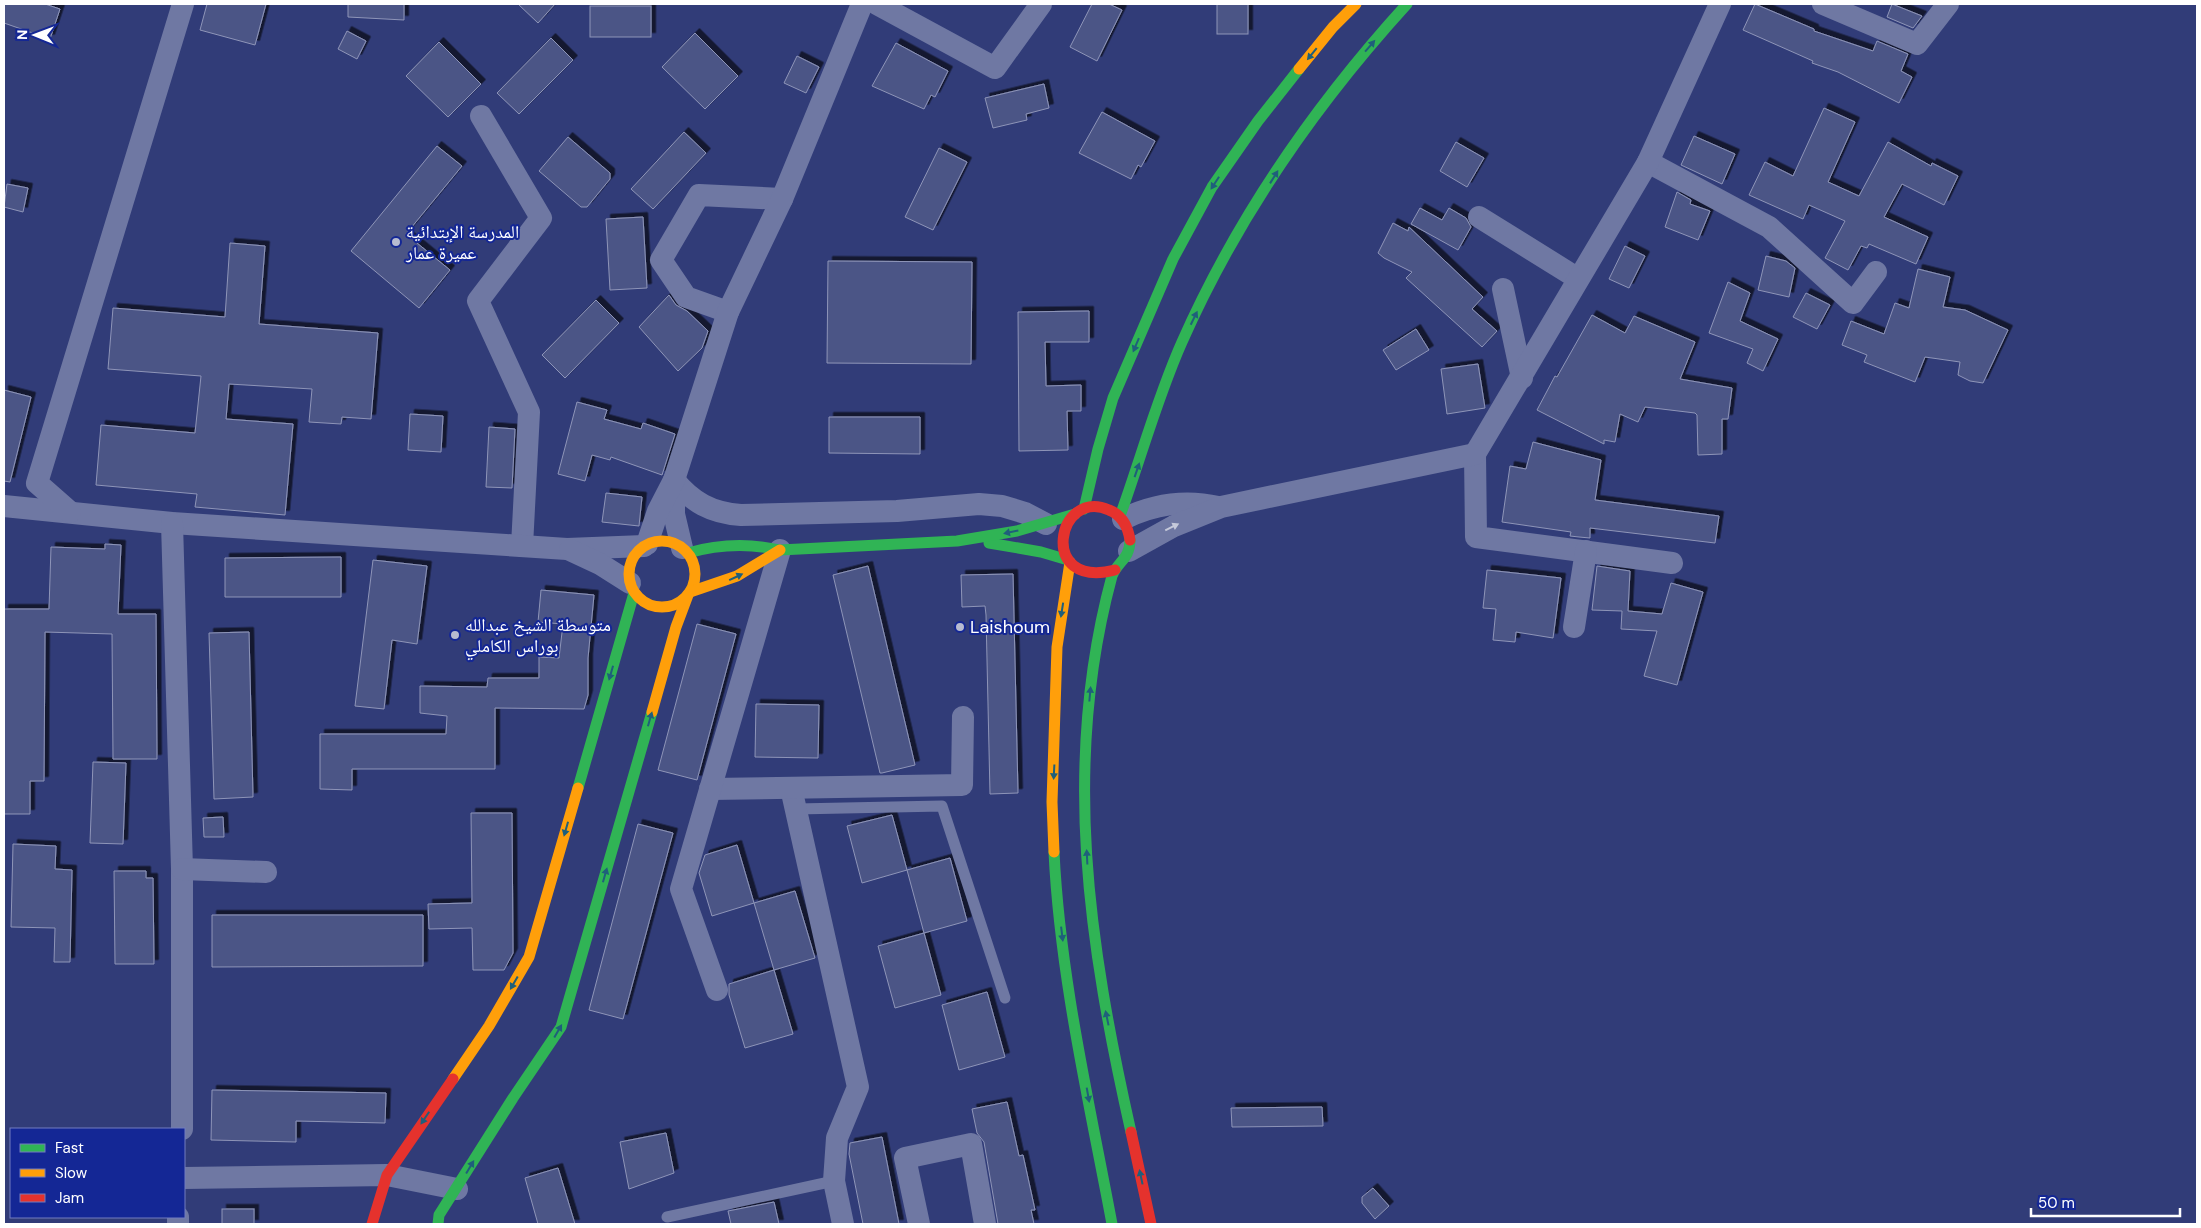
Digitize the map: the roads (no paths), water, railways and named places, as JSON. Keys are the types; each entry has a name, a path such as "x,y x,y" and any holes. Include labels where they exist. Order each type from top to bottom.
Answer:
{"main road":[{"path":"685,550 734,544 765,546 780,550 957,541 995,536 1046,524 1080,511 1097,506 1110,509 1122,517 1129,528 1131,540 1129,551 1124,562 1115,570 1096,575 1077,569 1069,561 1062,541 1064,531 1080,511 1113,398 1177,251 1212,187 1258,121 1333,27 1356,4"},
{"path":"1122,517 1156,411 1192,321 1238,233 1290,152 1345,74 1407,4"},
{"path":"438,1224 439,1215 457,1189 512,1098 561,1027 676,627 689,594 694,582 693,562 685,550 676,544 662,541 645,545 636,553 631,562 629,573 632,588 641,600 661,608 676,604 689,594 741,575 780,550"},
{"path":"957,541 1014,546 1069,561"},
{"path":"1069,561 1057,647 1052,802 1056,888 1068,984 1112,1224"},
{"path":"1115,570 1099,618 1090,695 1084,786 1086,852 1091,927 1104,1004 1151,1224"},
{"path":"372,1224 387,1175 489,1026 530,956 632,588"}],"street":[{"path":"70,512 37,483 183,4"},
{"path":"4,506 172,523 567,549 645,545 658,511 674,480 728,312 782,199 862,4"},
{"path":"877,4 995,68 1041,4"},
{"path":"1672,563 1476,537 1475,454 1522,378 1577,278 1648,162 1720,4"},
{"path":"1823,4 1917,44 1948,4"},
{"path":"481,116 541,218 478,301 529,412 522,546"},
{"path":"1648,162 1769,227 1853,303 1876,272"},
{"path":"728,312 686,297 661,260 699,195 782,199"},
{"path":"1479,217 1577,278"},
{"path":"1503,289 1522,378"},
{"path":"1129,551 1174,526 1221,507 1475,454"},
{"path":"674,480 696,502 725,514 897,511 979,504 1002,506 1025,513 1046,524"},
{"path":"674,480 674,514 685,550"},
{"path":"1122,517 1154,506 1171,503 1188,502 1221,507"},
{"path":"172,523 182,869 182,1128"},
{"path":"567,549 600,564 632,588"},
{"path":"717,990 681,889 780,550"},
{"path":"1574,627 1586,552"},
{"path":"710,789 794,799 962,785 963,717"},
{"path":"794,799 858,1087 838,1138 834,1182 843,1224"},
{"path":"182,869 266,872"},
{"path":"919,1224 905,1158 971,1144 985,1224"},
{"path":"185,1178 387,1175 457,1189"}],"lane":[{"path":"794,799 942,806 1005,998"},
{"path":"666,1217 834,1182"}],"place":[{"name":"المدرسة الإبتدائية عميرة عمار","path":"396,242"},
{"name":"Laishoum","path":"960,627"},
{"name":"متوسطة الشيخ عبدالله بوراس الكاملي","path":"455,635"}]}
